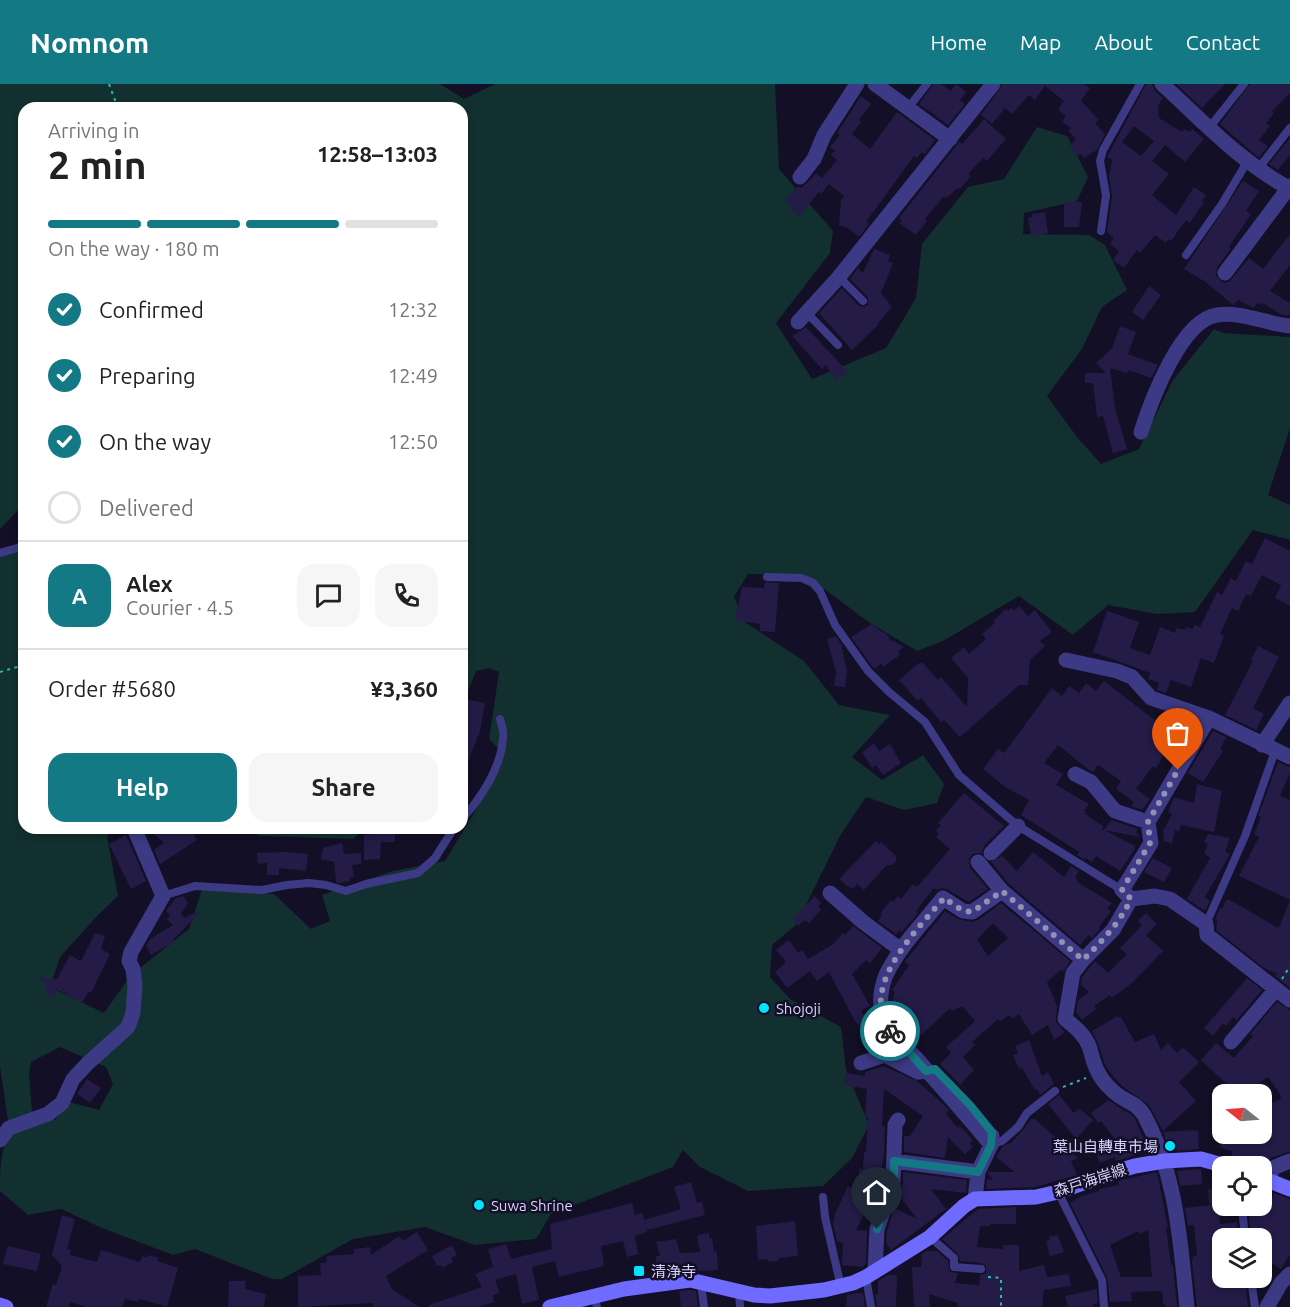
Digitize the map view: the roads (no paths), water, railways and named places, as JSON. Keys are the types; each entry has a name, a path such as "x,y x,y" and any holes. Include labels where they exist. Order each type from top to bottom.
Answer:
{"main road":[{"name":"森戸海岸線","path":"975,1199 1036,1197 1058,1192 1114,1172 1164,1161 1201,1159 1212,1162"},
{"path":"1272,1182 1290,1189"},
{"path":"555,1306 595,1301 678,1281 700,1281 777,1301 841,1287 870,1274 930,1237 975,1199"},
{"path":"0,1305 6,1307"}],"street":[{"path":"800,177 814,159 824,135 857,84"},
{"path":"875,84 950,139"},
{"path":"802,318 839,277 993,84"},
{"path":"1162,84 1179,90 1208,129 1252,166 1289,188 1224,273"},
{"path":"1141,432 1160,381 1183,343 1200,322 1216,315 1239,315 1290,326"},
{"path":"1066,660 1117,671 1132,677 1151,698 1209,718 1290,758"},
{"path":"1269,748 1290,703"},
{"path":"1186,1307 1173,1188 1164,1161 1143,1114 1134,1103 1111,1089 1098,1072 1088,1044 1078,1029 1065,1019 1073,973 1113,930 1126,894 1150,843 1148,822 1209,718"},
{"path":"1075,774 1091,782 1115,811 1148,822"},
{"path":"991,853 1018,826"},
{"path":"0,1140 9,1128 48,1114 62,1103 73,1079 128,1027 133,1013 135,986 134,969 129,961 131,952 163,896 137,834"},
{"path":"978,862 1002,891 1083,960"},
{"path":"926,1071 897,1041 887,1027 881,1012 881,994 886,975 902,950 944,898 963,911 972,912 1002,891"},
{"path":"830,893 862,922 902,950"},
{"path":"1126,894 1170,899 1206,924 1207,935 1290,1000"},
{"path":"1230,1042 1276,989"},
{"path":"861,1063 885,1055 918,1072 935,1069 970,1105 992,1132 991,1145 978,1172 975,1199"},
{"path":"870,1274 877,1229 894,1183 895,1125 898,1120"},
{"path":"894,1161 978,1172"},
{"path":"1272,1170 1290,1161"},
{"path":"1267,1307 1281,1283 1290,1274"}],"lane":[{"path":"908,108 927,84"},
{"path":"1101,231 1106,195 1100,161 1103,150 1140,84"},
{"path":"1208,129 1244,84"},
{"path":"1186,255 1252,166 1290,128"},
{"path":"839,277 863,301"},
{"path":"802,318 838,345"},
{"path":"0,553 18,548"},
{"path":"767,578 791,576 813,583 820,591 835,625 868,671 888,692 925,722 959,775 1018,826 1126,894"},
{"path":"468,812 491,778 501,752 504,736 500,719"},
{"path":"1206,924 1245,836 1269,748"},
{"path":"163,896 195,886 262,890 309,883 346,891 366,884 418,873 435,858 450,834"},
{"path":"991,1145 1002,1141 1018,1127 1027,1113 1055,1091"},
{"path":"1058,1192 1102,1280 1104,1307"},
{"path":"823,1197 825,1217 841,1287"},
{"path":"930,1237 954,1258 954,1267 981,1269"},
{"path":"870,1274 871,1307"},
{"path":"700,1281 704,1307"},
{"path":"1252,1288 1255,1307"},
{"path":"739,1291 740,1307"}],"place":[{"name":"Shojoji","path":"764,1008"},
{"name":"葉山自轉車市場","path":"1170,1146"},
{"name":"Suwa Shrine","path":"479,1205"},
{"name":"清浄寺","path":"639,1271"}]}
